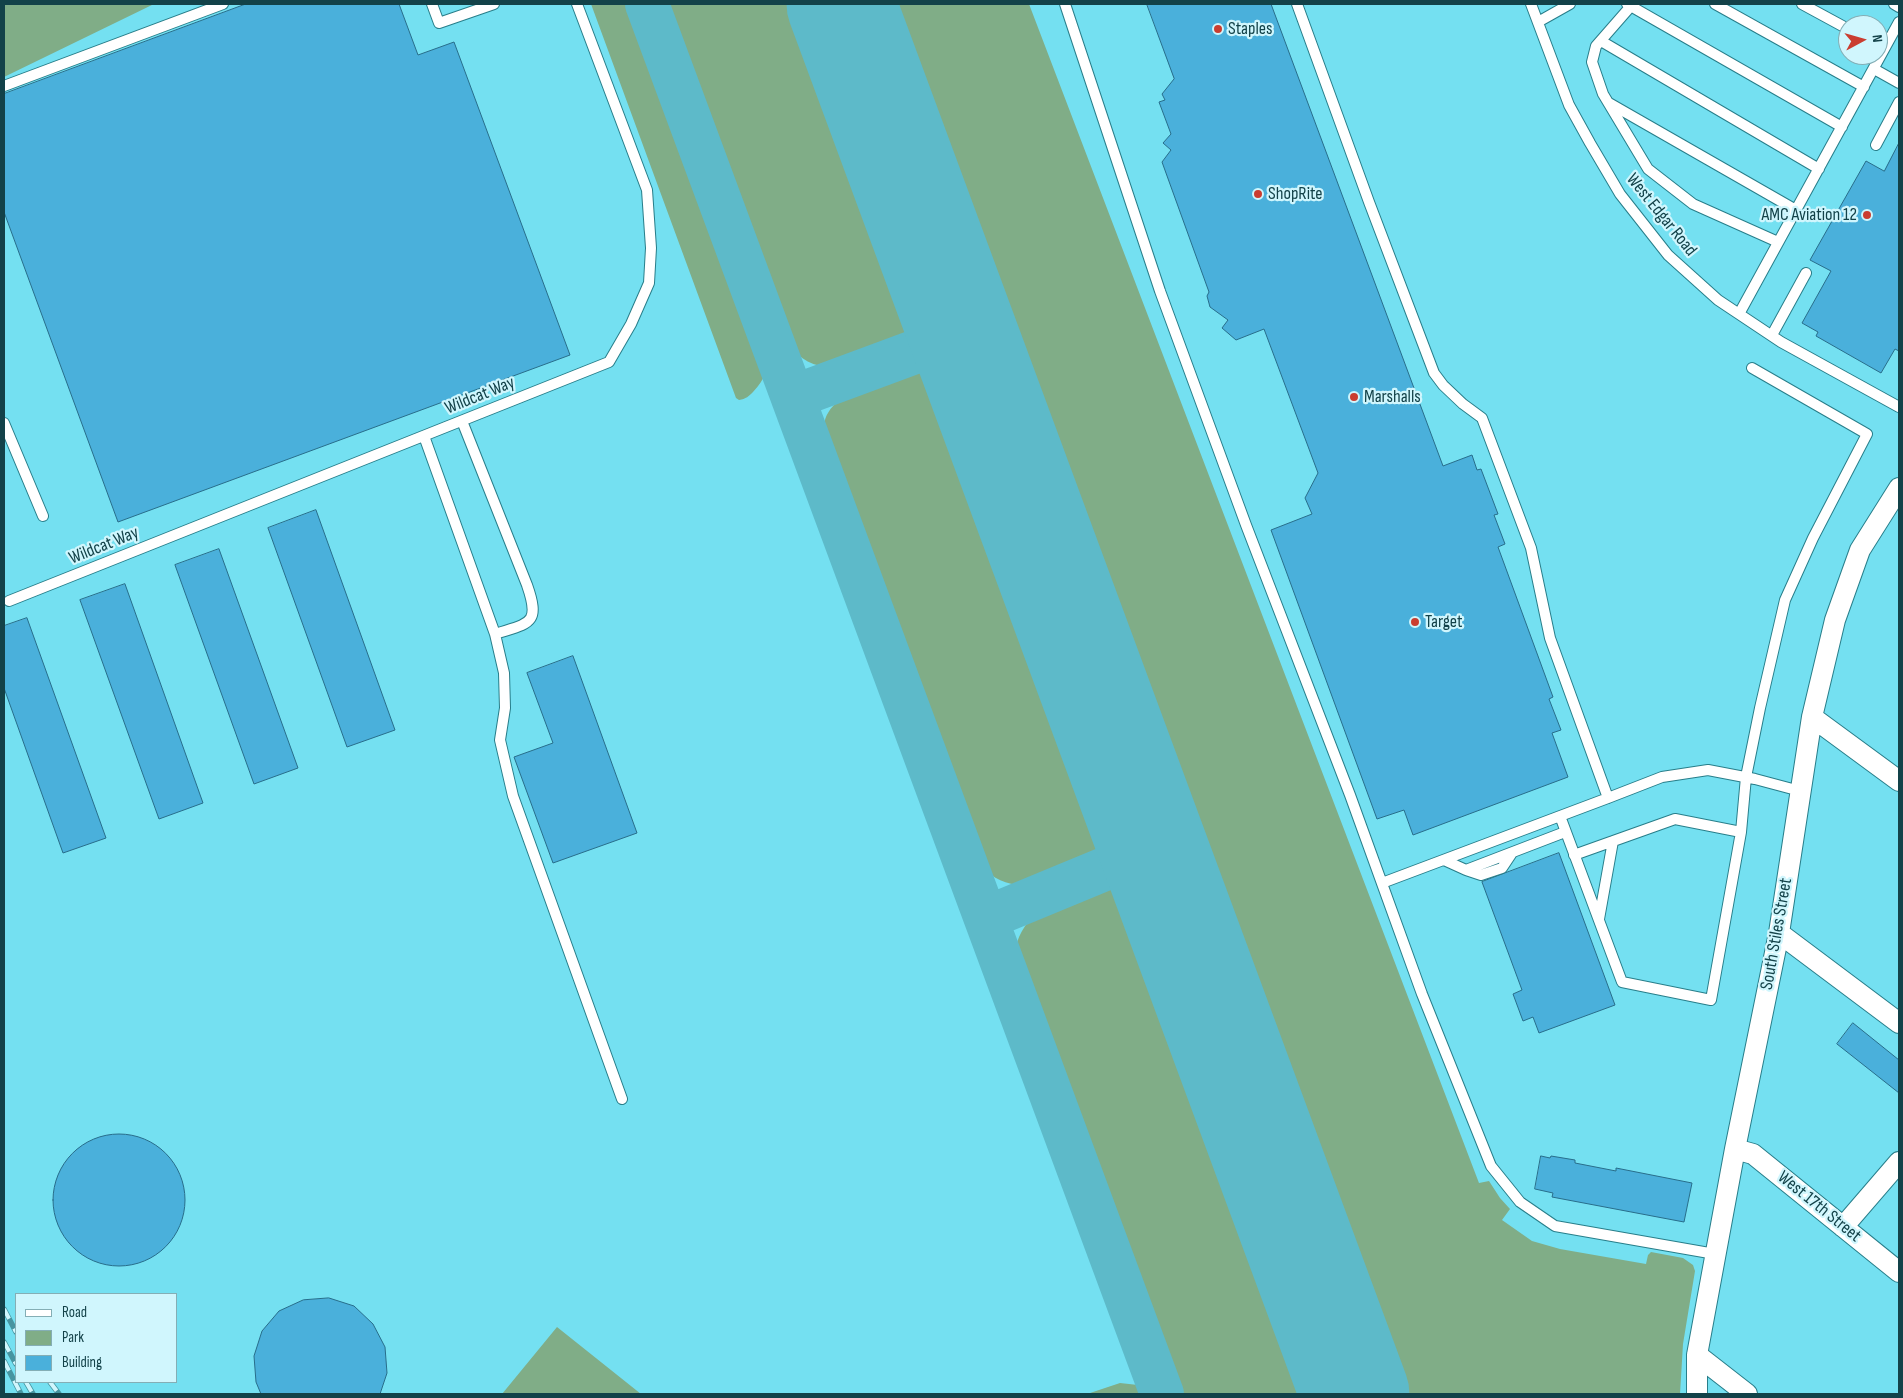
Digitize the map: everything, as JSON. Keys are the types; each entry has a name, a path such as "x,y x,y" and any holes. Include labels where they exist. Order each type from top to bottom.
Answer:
{"street":[{"name":"South Stiles Street","path":"1697,1394 1697,1355 1735,1149 1779,933 1812,717 1835,620 1860,550 1899,488"},
{"path":"1812,717 1899,781"},
{"path":"1779,933 1899,1023"},
{"name":"West 17th Street","path":"1735,1149 1753,1154 1899,1272"},
{"path":"1843,1227 1899,1162"},
{"path":"1697,1355 1747,1394"}],"lane":[{"path":"4,86 223,4"},
{"path":"432,4 439,22 479,7 494,4"},
{"name":"Wildcat Way","path":"9,601 609,362 631,324 648,284 651,248 647,190 577,4"},
{"path":"1065,4 1167,310 1246,525 1350,795 1422,994 1491,1166 1520,1202 1555,1226 1715,1254"},
{"path":"1297,4 1434,373 1443,386 1482,418 1531,548 1550,638 1608,798"},
{"name":"West Edgar Road","path":"1531,4 1569,105 1620,194 1668,255 1718,300 1739,314 1772,335 1899,406"},
{"path":"1538,22 1570,4"},
{"path":"1715,4 1864,87"},
{"path":"1802,4 1838,24"},
{"path":"1894,4 1899,7"},
{"path":"1778,242 1693,204 1648,169 1603,94 1592,62 1596,46 1629,5 1842,127"},
{"path":"1888,37 1899,22"},
{"path":"1601,41 1819,169"},
{"path":"1739,314 1875,65"},
{"path":"1874,69 1899,83"},
{"path":"1876,145 1899,102"},
{"path":"1608,103 1796,210"},
{"path":"1772,335 1806,273"},
{"path":"1560,816 1622,982 1711,1000 1741,832 1746,777 1785,600 1813,538 1867,434 1752,368"},
{"path":"462,421 527,585 534,609 532,619 526,624 495,634"},
{"path":"4,423 44,516"},
{"path":"424,436 495,634 504,672 505,708 500,740 513,796 622,1099"},
{"path":"1382,883 1662,777 1708,770 1746,777 1800,791"},
{"path":"1574,855 1675,819 1741,832"},
{"path":"1444,860 1466,870 1565,832"},
{"path":"1598,920 1613,841"}],"green space":[{"path":"4,4 154,4 4,77"},
{"path":"591,4 637,4 766,350 766,373 753,392 744,399 739,400 736,398"},
{"path":"665,4 790,4 911,329 908,336 898,344 833,367 820,366 808,362 794,350 790,344"},
{"path":"888,4 1029,4 1479,1183 1489,1181 1510,1209 1502,1220 1532,1241 1560,1249 1646,1264 1648,1255 1651,1252 1683,1258 1693,1265 1695,1271 1683,1344 1680,1394 1403,1394"},
{"path":"918,367 925,368 1103,849 1101,855 1092,861 1026,885 1002,881 982,867 825,444 825,419 833,406 839,401 854,391"},
{"path":"1112,886 1118,889 1305,1394 1178,1394 1014,955 1022,931 1037,913"},
{"path":"557,1327 641,1394 502,1394"},
{"path":"1120,1383 1138,1385 1153,1394 1087,1394"}],"building":[{"path":"246,4 399,4 418,55 454,42 570,355 118,522 4,212 4,94"},
{"path":"1147,4 1271,4 1443,466 1472,455 1477,470 1481,469 1498,514 1494,515 1505,544 1498,547 1553,697 1549,699 1561,730 1552,733 1568,777 1413,835 1404,810 1377,819 1271,530 1312,514 1305,498 1318,473 1264,329 1236,340 1222,328 1228,320 1210,307 1207,296 1209,292 1162,162 1171,150 1163,143 1171,134 1159,102 1165,100 1162,94 1174,79"},
{"name":"AMC Aviation 12","path":"1899,143 1899,351 1895,349 1881,373 1816,336 1818,332 1802,323 1831,271 1810,260 1866,161 1884,171"},
{"path":"316,510 395,730 347,747 268,528"},
{"path":"219,549 298,768 254,784 175,565"},
{"path":"125,584 203,803 159,819 80,600"},
{"path":"27,618 106,838 63,853 4,688 4,626"},
{"path":"573,656 637,833 553,863 514,757 553,743 527,673"},
{"path":"1559,853 1615,1005 1539,1033 1533,1017 1523,1021 1513,994 1522,990 1482,882"},
{"path":"1853,1023 1899,1060 1899,1093 1837,1044"},
{"path":"119,1134 132,1135 144,1139 166,1153 180,1175 184,1187 184,1213 180,1225 166,1247 144,1261 132,1265 119,1266 106,1265 94,1261 72,1247 58,1225 54,1213 53,1200 54,1187 58,1175 72,1153 94,1139 106,1135"},
{"path":"1541,1156 1575,1160 1575,1163 1616,1171 1616,1168 1692,1183 1684,1222 1552,1197 1553,1193 1535,1189"},
{"path":"329,1298 354,1306 373,1324 385,1347 387,1373 380,1394 261,1394 256,1382 254,1356 262,1331 279,1311 303,1300"}],"taxiway":[{"path":"647,4 1162,1394"},
{"path":"793,397 963,334"},
{"path":"986,918 1153,849"}],"runway":[{"path":"841,4 1355,1394"}],"railway":[{"path":"4,1309 15,1330"},
{"path":"4,1342 15,1362"},
{"path":"4,1361 15,1382"},
{"path":"15,1383 21,1394"},
{"path":"27,1383 33,1394"},
{"path":"51,1383 59,1394"}],"place":[{"name":"Staples","path":"1218,29"},
{"name":"ShopRite","path":"1258,194"},
{"name":"AMC Aviation 12","path":"1867,215"},
{"name":"Marshalls","path":"1354,397"},
{"name":"Target","path":"1415,622"}]}
